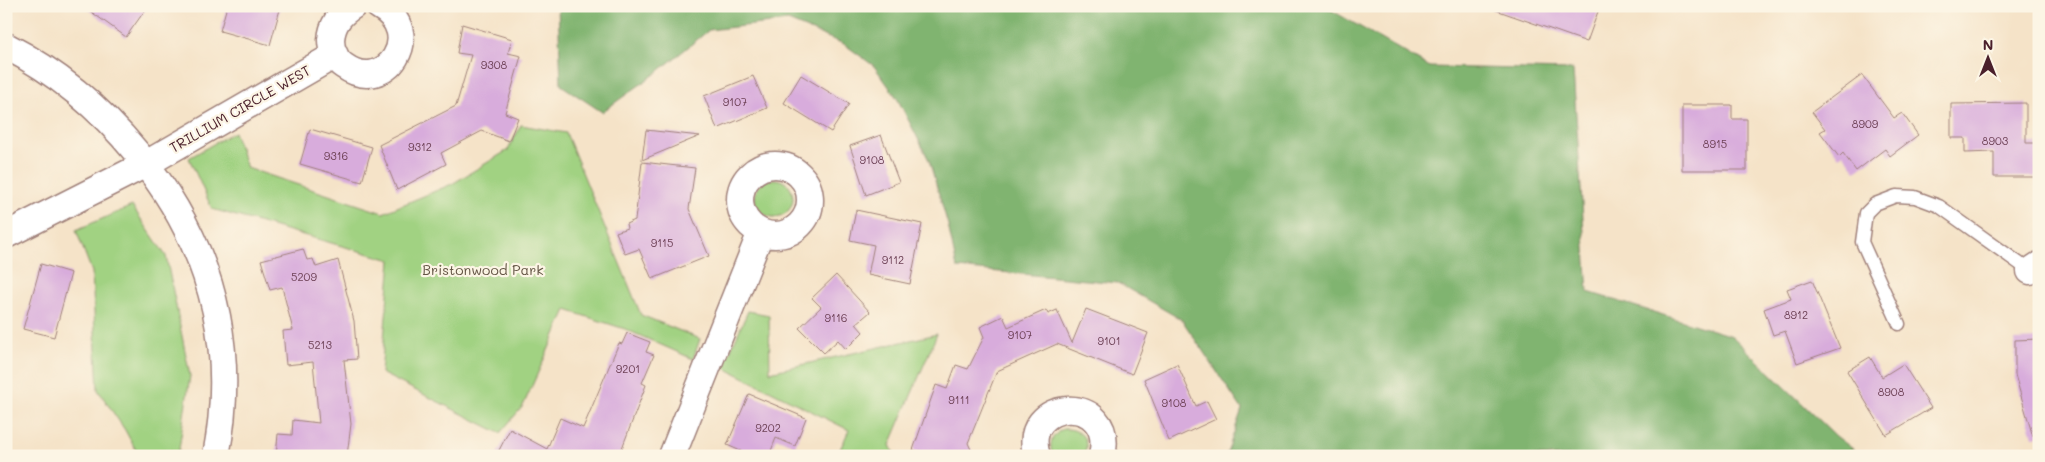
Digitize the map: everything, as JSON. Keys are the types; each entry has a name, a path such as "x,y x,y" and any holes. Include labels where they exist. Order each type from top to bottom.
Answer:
{"street":[{"path":"353,6 344,11 336,21 331,32 331,44 335,55 342,65 353,72 363,74 374,73 393,62 401,42 396,20 389,12 378,6"},
{"path":"6,46 42,67 98,110 146,164 173,202 192,236 212,289 222,346 224,402 216,456"},
{"name":"TRILLIUM CIRCLE WEST","path":"6,234 146,164 335,55"},
{"path":"672,456 761,232"},
{"path":"1037,456 1035,437 1039,425 1047,416 1058,410 1069,408 1081,410 1092,416 1099,425 1104,435 1102,456"}],"lane":[{"path":"1899,324 1862,242 1866,213 1875,204 1889,198 1896,196 1915,197 1939,206 2034,268"}],"green space":[{"path":"558,6 1324,6 1430,67 1573,70 1588,292 1732,336 1836,436 1862,456 1226,456 1242,409 1182,320 1118,283 957,268 948,225 929,160 897,98 874,66 844,44 788,21 709,30 655,74 602,112 561,85"},
{"name":"Bristonwood Park","path":"521,125 566,133 641,315 700,339 693,359 625,329 566,310 523,406 500,433 381,373 391,260 212,209 189,158 234,132 247,168 383,213 452,184 508,150"},
{"path":"774,179 787,185 793,198 787,211 774,217 761,211 755,198 761,185"},
{"path":"132,206 166,256 190,376 178,456 139,456 125,430 98,390 92,272 76,230"},
{"path":"748,311 769,315 770,372 937,334 890,445 895,456 837,456 849,430 723,367"},
{"path":"1063,429 1074,430 1082,436 1086,444 1084,456 1053,456 1052,440"}],"building":[{"path":"83,6 148,6 126,37"},
{"path":"227,6 281,6 270,45 220,31"},
{"path":"1494,6 1600,6 1587,42 1493,9"},
{"path":"462,24 512,39 508,53 521,56 505,113 518,118 509,141 482,131 441,153 446,164 397,190 379,145 456,106 471,55 457,53"},
{"path":"801,75 849,104 831,132 784,103"},
{"path":"1862,75 1894,118 1902,113 1918,135 1890,156 1885,149 1856,171 1843,153 1839,157 1820,132 1825,129 1812,112"},
{"path":"753,76 767,108 717,129 704,96"},
{"path":"2026,103 2026,143 2037,143 2038,177 1994,177 1994,152 1965,153 1965,138 1951,138 1951,104"},
{"path":"1682,105 1732,105 1732,119 1747,119 1747,170 1682,170"},
{"path":"310,129 372,147 362,182 300,164"},
{"path":"646,130 700,136 642,160"},
{"path":"881,135 899,182 866,195 850,146"},
{"path":"642,162 695,168 689,209 709,256 652,279 639,249 625,254 616,232 627,228 626,224 635,220"},
{"path":"856,210 922,224 910,284 868,275 874,245 850,240"},
{"path":"303,249 307,260 313,259 316,267 338,260 354,321 357,359 344,360 351,424 347,456 276,456 278,434 292,435 293,420 319,423 313,362 286,365 283,331 293,330 282,287 270,290 261,260"},
{"path":"41,264 71,273 54,337 23,329"},
{"path":"836,275 870,312 856,324 863,332 846,349 838,340 824,353 799,328 821,307 812,298"},
{"path":"1812,280 1840,348 1797,363 1785,331 1773,335 1764,309 1791,299 1787,289"},
{"path":"1086,309 1148,333 1132,374 1057,344 997,371 968,443 974,456 929,456 913,450 936,385 947,389 956,365 968,369 984,337 980,327 1003,316 1008,327 1046,310 1048,314 1057,310 1072,343"},
{"path":"627,333 650,342 646,352 654,355 642,383 646,385 619,456 560,456 553,452 559,456 496,456 510,429 547,449 560,418 583,428 619,343 622,344"},
{"path":"2039,339 2039,436 2033,437 2015,375 2015,340"},
{"path":"1870,357 1882,377 1903,364 1931,408 1886,435 1847,371"},
{"path":"1177,364 1196,406 1207,401 1216,419 1169,441 1144,379"},
{"path":"749,394 806,418 795,446 776,438 769,456 752,456 727,445"}]}
